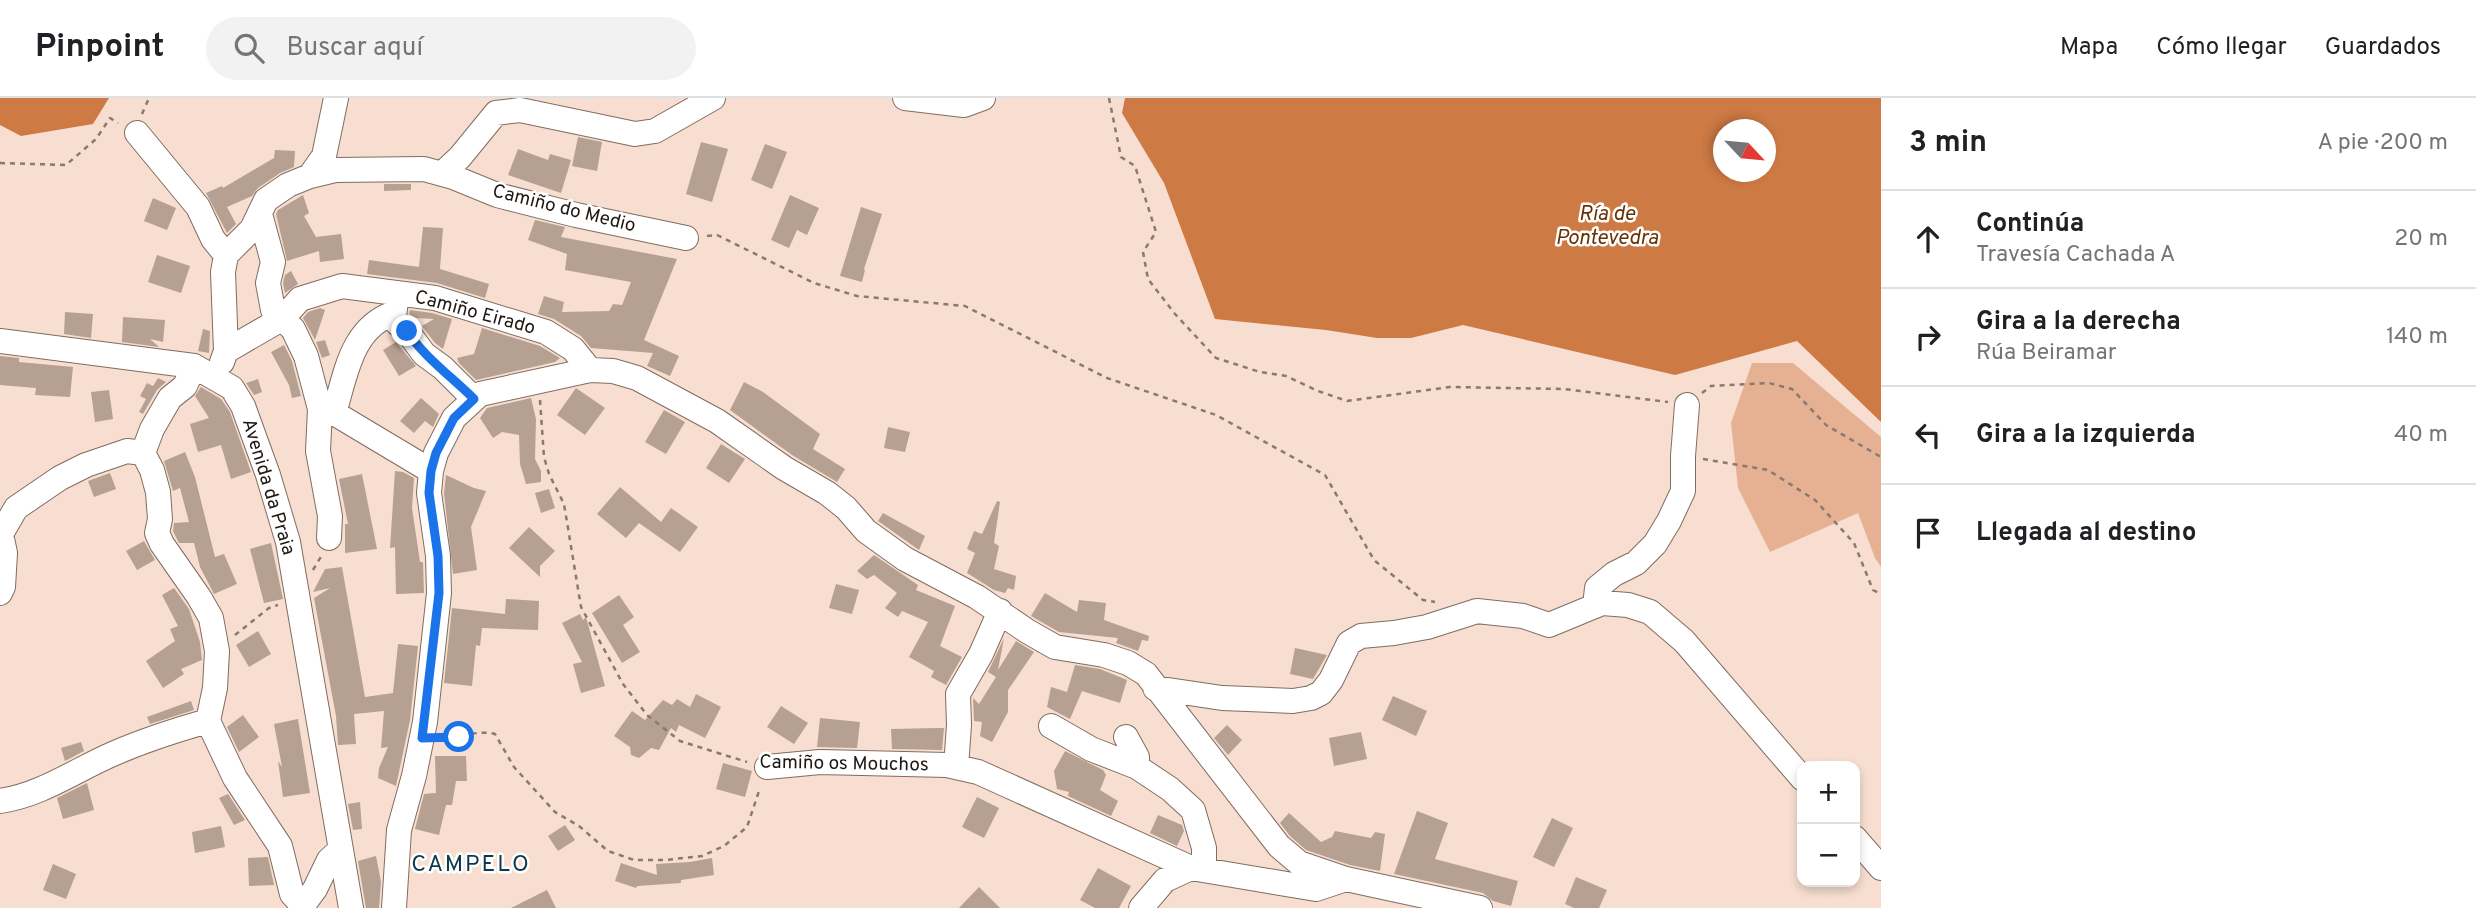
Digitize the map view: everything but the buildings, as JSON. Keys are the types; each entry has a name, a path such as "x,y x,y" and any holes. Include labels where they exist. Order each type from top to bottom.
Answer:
{"street":[{"path":"310,176 324,156 336,98"},
{"path":"443,173 460,157 496,113 520,110 635,134 655,131 713,98"},
{"path":"905,98 964,105 983,98"},
{"path":"137,133 198,207 213,239 226,255 223,272 226,351 216,377"},
{"name":"Camiño do Medio","path":"226,255 252,229 266,200 288,185 335,170 424,169 443,173 497,195 687,238"},
{"path":"260,214 273,262 268,283 273,310 293,329 327,411 431,471"},
{"name":"Camiño Eirado","path":"226,351 284,318 300,299 342,286 395,303 435,298 547,332 573,349 590,370"},
{"path":"395,303 397,323 407,331 424,354 443,368 474,399"},
{"path":"329,538 330,516 318,451 327,411 356,345 368,327 395,303"},
{"name":"Avenida da Praia","path":"0,341 194,366 232,388 247,417 288,542 351,908"},
{"path":"143,453 170,398 186,386 194,366"},
{"path":"394,908 399,830 422,738 439,593 438,556 429,493 436,453 454,418 480,394 590,370 613,371 637,378 717,421 784,468 827,493 846,508 866,531 905,559 1000,611 1055,647 1104,655 1128,663 1146,674 1279,846 1299,863 1346,879 1480,908"},
{"path":"1595,606 1597,589 1614,574 1636,563 1655,544 1683,491 1682,456 1687,405"},
{"path":"0,593 3,587 5,553 0,534 16,508 60,478 86,465 127,452 143,453"},
{"path":"143,453 152,470 158,492 160,519 157,533 211,618 217,650 215,688 208,721 235,778 280,846 292,894 301,907 315,889 328,860 340,850"},
{"path":"1155,688 1222,698 1293,701 1311,698 1321,693 1331,680 1349,643 1361,636 1427,627 1477,611 1523,616 1549,625 1602,603 1628,606 1650,612 1684,641 1797,772"},
{"path":"956,767 958,694 981,654 1000,611"},
{"path":"0,801 13,799 62,780 113,753 162,734 208,721"},
{"path":"1051,726 1091,749 1137,767 1170,789 1193,810 1204,848 1198,869 1165,880 1141,908"},
{"path":"1126,737 1137,757 1137,767"},
{"name":"Camiño os Mouchos","path":"766,767 820,762 956,767 978,772 1198,869 1316,889 1346,879"},
{"path":"1860,844 1881,868"}],"path":[{"path":"0,163 66,165 96,139 110,118 137,133 149,98"},
{"path":"1109,98 1121,158 1135,166 1156,232 1143,252 1148,279 1175,314 1216,358 1260,372 1286,376 1347,401 1450,387 1564,389 1687,405 1711,386 1769,383 1792,389 1826,425 1881,457"},
{"path":"687,238 717,235 814,284 856,296 965,306 1107,378 1216,415 1325,475 1374,560 1423,600 1436,603"},
{"name":"Camiño os Mouchos","path":"537,380 544,457 564,504 581,607 623,684 647,715 680,741 766,767"},
{"path":"1682,456 1768,470 1815,500 1854,543 1873,590 1881,594"},
{"path":"217,650 269,608 297,598"},
{"path":"422,738 459,737 486,732 495,734 514,766 555,813 579,826 608,850 634,860 702,856 724,846 747,827 766,767"}],"shaded area":[{"path":"1752,363 1793,363 1881,437 1881,567 1858,513 1770,552 1738,488 1731,423"}],"water":[{"path":"0,98 109,98 93,124 21,136 0,125"},
{"name":"Ría de Pontevedra","path":"1125,98 1881,98 1881,422 1797,341 1675,375 1463,325 1411,338 1377,338 1215,319 1164,183 1122,113"}],"district":[{"name":"CAMPELO","path":"471,865"}],"route":[{"path":"407,331 424,354 443,368 474,399 454,418 436,453 429,493 438,556 439,593 422,738 459,737"}]}
